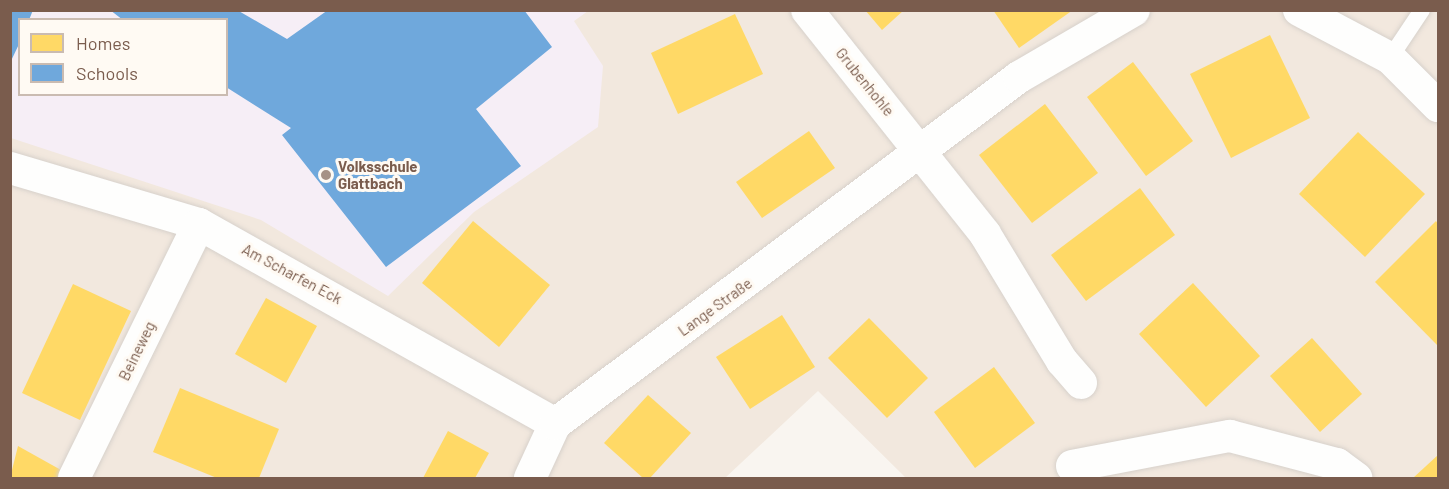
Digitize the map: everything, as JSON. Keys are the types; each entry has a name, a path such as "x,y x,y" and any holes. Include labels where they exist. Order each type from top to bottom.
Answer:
{"street":[{"name":"Grubenhohle","path":"807,10 924,154"},
{"name":"Lange Straße","path":"530,478 555,424 924,154 1019,77 1134,10"},
{"path":"1299,10 1390,58 1438,105"},
{"path":"924,154 986,234 1081,383"},
{"name":"Am Scharfen Eck","path":"10,168 200,224 555,424"},
{"name":"Beineweg","path":"74,478 200,224"},
{"path":"1072,466 1230,436 1337,464 1356,478"}],"lane":[{"path":"1390,58 1422,10"}],"shaded area":[{"path":"10,11 1438,11 1438,478 906,478 818,391 725,478 11,478"},
{"name":"Volksschule Glattbach","path":"11,11 588,11 574,21 603,66 598,127 474,212 388,296 261,220 11,138"}],"building: Homes":[{"path":"865,10 904,10 882,30"},
{"path":"993,10 1073,10 1019,48"},
{"path":"735,14 763,74 678,114 651,53"},
{"path":"1270,35 1310,118 1231,158 1190,74"},
{"path":"1133,62 1193,141 1146,176 1087,97"},
{"path":"1045,104 1098,173 1032,223 979,155"},
{"path":"809,131 835,168 762,218 736,182"},
{"path":"1358,132 1425,194 1365,257 1299,194"},
{"path":"1140,188 1175,235 1086,301 1051,255"},
{"path":"473,221 550,285 499,347 422,283"},
{"path":"1436,221 1438,224 1438,346 1375,282"},
{"path":"1193,283 1260,356 1206,407 1139,334"},
{"path":"73,284 131,311 80,420 22,393"},
{"path":"266,298 317,326 286,383 235,354"},
{"path":"782,315 815,367 750,409 716,357"},
{"path":"869,318 928,378 887,418 828,358"},
{"path":"1312,338 1362,394 1320,432 1270,376"},
{"path":"994,367 1035,423 975,468 934,412"},
{"path":"180,388 279,429 259,478 217,478 153,452"},
{"path":"648,395 691,433 650,478 643,478 604,443"},
{"path":"448,431 489,453 475,478 423,478"},
{"path":"18,446 61,470 57,478 10,478"},
{"path":"1438,455 1438,478 1413,478"}],"building: Schools":[{"path":"10,10 33,10 30,18 18,18 18,46 10,63"},
{"path":"110,10 237,10 287,39 328,10 524,10 552,47 476,109 521,166 386,267 282,135 291,128 228,88 228,18 120,18"}],"place":[{"name":"Volksschule Glattbach","path":"326,175"}]}
